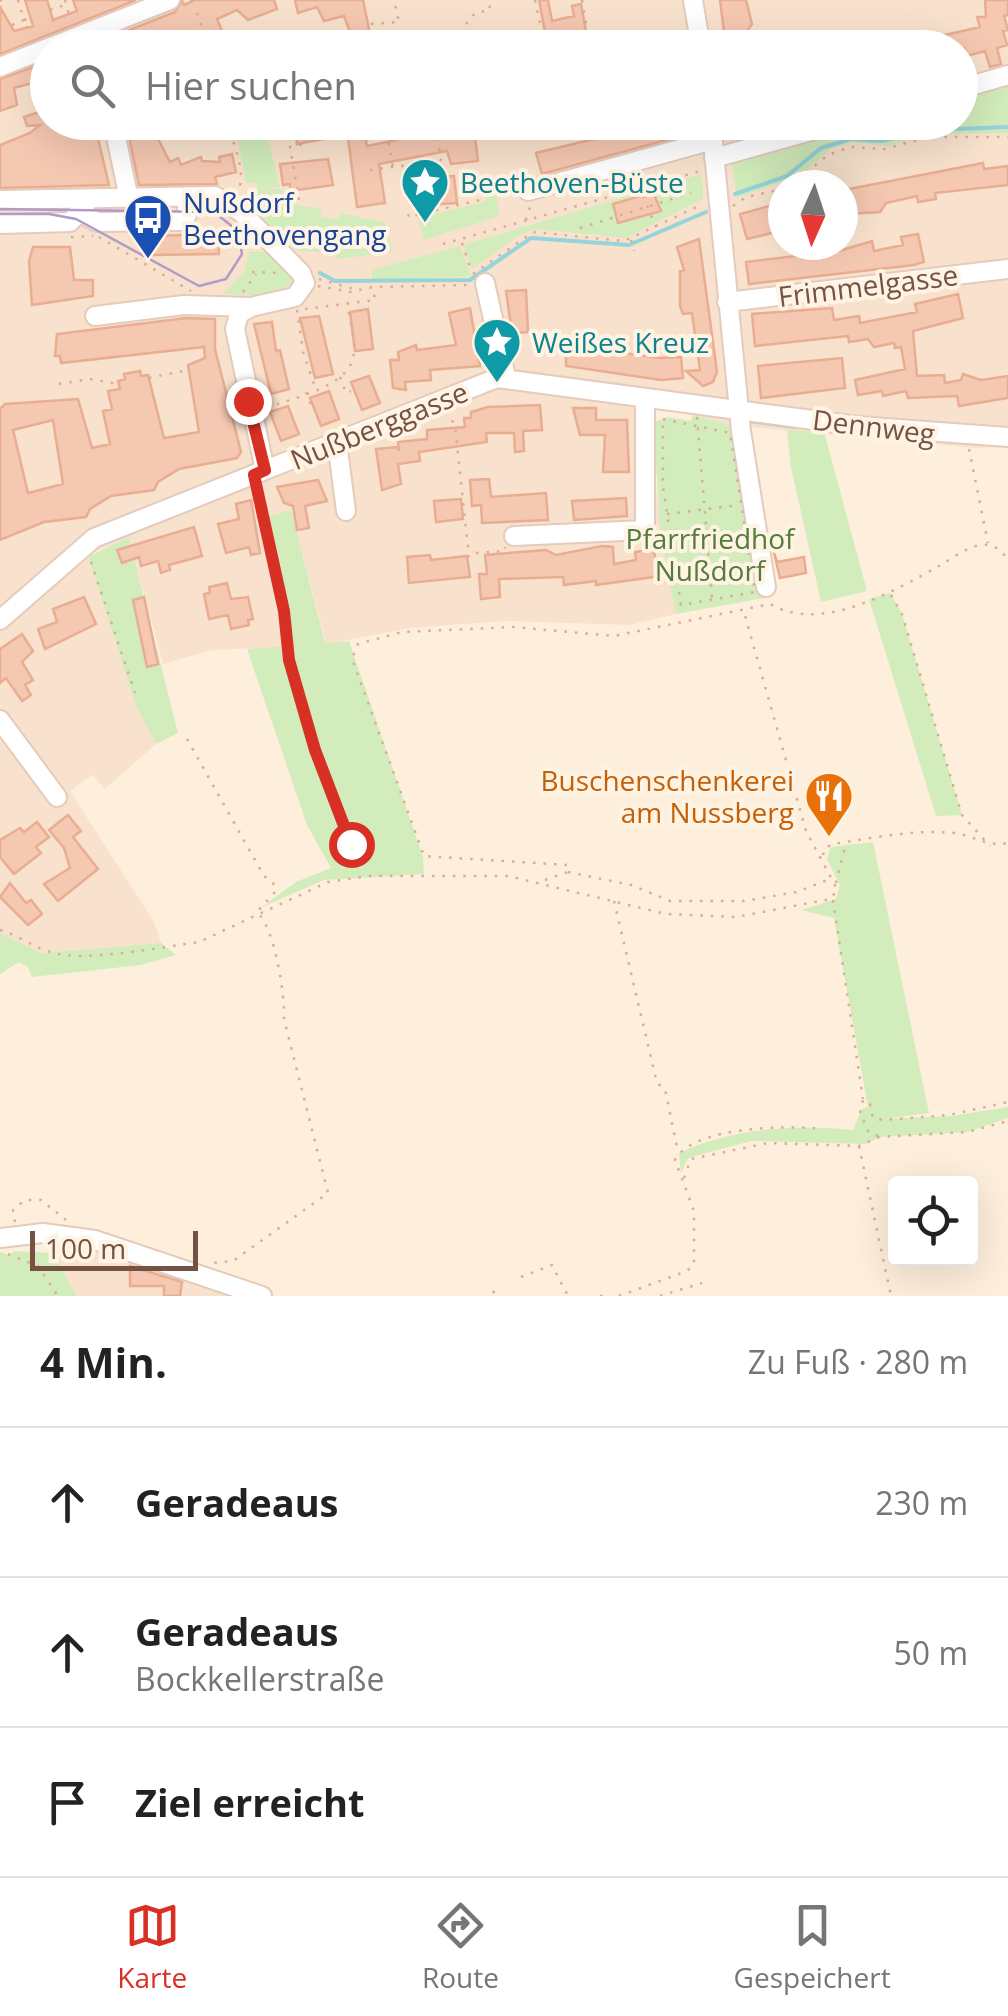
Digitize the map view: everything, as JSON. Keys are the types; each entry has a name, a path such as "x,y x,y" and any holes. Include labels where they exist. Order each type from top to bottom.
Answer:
{"street":[{"path":"94,30 170,0"},
{"path":"693,0 698,30"},
{"path":"0,67 30,55"},
{"path":"978,84 1008,75"},
{"path":"117,140 128,199"},
{"path":"528,192 750,140"},
{"path":"713,147 761,590"},
{"path":"84,206 97,222 181,220 187,215 187,196"},
{"path":"0,200 84,206 128,199 216,196 232,203 300,275 296,297 95,316"},
{"path":"0,224 65,223 84,206"},
{"name":"Frimmelgasse","path":"728,302 1008,269"},
{"path":"478,280 506,377"},
{"path":"245,302 235,329 259,472"},
{"name":"Nußberggasse","path":"0,620 94,538 506,377 645,398 697,415 740,412"},
{"path":"514,536 645,530 645,398"},
{"name":"Dennweg","path":"740,412 969,437 1008,437"},
{"path":"336,442 346,512"},
{"path":"0,720 56,797"},
{"path":"0,1241 69,1234 192,1270 262,1296"}],"path":[{"path":"18,0 24,20"},
{"path":"371,24 399,22 394,0"},
{"path":"466,24 474,13 490,10 490,0"},
{"path":"535,0 541,30"},
{"path":"582,0 587,30"},
{"path":"50,10 65,2 69,14"},
{"path":"196,13 202,30"},
{"path":"12,26 31,18"},
{"path":"978,137 1008,137"},
{"path":"231,140 242,184 232,203"},
{"path":"388,140 393,167"},
{"path":"370,170 440,160 437,140"},
{"path":"809,170 828,155 850,146 885,149 916,140"},
{"path":"299,200 290,147 309,143"},
{"path":"443,244 525,221 713,147"},
{"path":"409,164 414,199 408,217 484,200"},
{"path":"525,221 531,207 528,192"},
{"path":"580,228 691,192"},
{"path":"245,302 254,273 300,275 336,291 478,280 534,232 632,244 656,227 718,204 768,192"},
{"path":"643,196 656,227"},
{"path":"200,231 243,234"},
{"path":"97,236 197,294 196,304"},
{"path":"461,240 478,280"},
{"path":"316,389 303,352 298,310 375,300 373,287"},
{"path":"356,289 358,302"},
{"path":"260,410 340,377 354,355 347,303"},
{"path":"150,378 188,370"},
{"path":"340,377 346,393 351,391"},
{"path":"59,384 90,378 118,384"},
{"path":"306,392 313,410"},
{"path":"447,411 455,426 469,557"},
{"path":"697,415 712,599"},
{"path":"730,433 697,415 663,419 666,514 681,605 761,590"},
{"path":"969,437 988,544 1008,559"},
{"path":"259,472 289,660 315,750 358,859"},
{"path":"666,514 740,504"},
{"path":"476,553 505,551 504,544 514,543 514,536"},
{"path":"568,872 567,865 556,863 424,856 352,658 358,644 402,632 514,627 614,636 770,604 784,612 826,612 890,593 966,550 988,544"},
{"path":"90,556 135,693"},
{"path":"890,593 902,614 962,814 990,846"},
{"path":"0,930 52,953 80,955 199,942 328,882 420,873 543,881 666,914 736,917 830,899 838,889 823,857 810,845 744,612"},
{"path":"187,739 264,876 275,885 275,892 258,912"},
{"path":"823,857 825,848 846,842 947,833 990,846 1008,843"},
{"path":"836,884 838,860 846,842"},
{"path":"543,881 568,872 631,885 670,900 744,900 797,892 833,878"},
{"path":"830,899 836,909 837,940 863,1100 860,1113 869,1133 879,1137"},
{"path":"614,901 678,1153 676,1167 684,1178 694,1211 694,1264 687,1271 618,1296"},
{"path":"192,1270 199,1264 233,1261 328,1193 284,1019 285,999 269,932 258,912"},
{"path":"863,1100 870,1104 873,1118 883,1120 949,1114 1008,1102"},
{"path":"684,1178 691,1159 710,1152 768,1143 860,1146 879,1137 967,1132 1008,1121"},
{"path":"678,1153 704,1138 749,1130 823,1129"},
{"path":"860,1146 891,1296"},
{"path":"0,1241 10,1256 38,1266 58,1296"},
{"path":"521,1277 552,1266 568,1296"},
{"path":"660,1296 702,1282"}],"shaded area":[{"path":"0,0 1008,0 1008,447 974,448 737,426 654,405 655,479 676,614 630,625 505,621 410,628 326,644 291,510 261,519 284,608 286,647 212,650 163,664 129,538 88,558 136,706 156,744 105,789 92,775 70,791 154,922 161,943 41,953 0,933"},
{"path":"82,1247 157,1265 256,1296 77,1296 53,1253 79,1254"}],"green space":[{"path":"1008,79 1008,133 978,133 978,88"},
{"path":"237,140 268,140 280,187 260,185 295,193 297,205 320,209 322,218 340,218 339,213 385,222 393,252 338,259 324,252 298,250 274,233 253,210 258,184 246,182"},
{"path":"796,140 908,140 887,146 851,142 831,149 805,170 768,170 768,187 737,198 731,158"},
{"path":"702,174 703,199 625,238 537,229 521,234 472,269 463,245"},
{"path":"486,195 497,195 499,216 424,240 418,218 487,201"},
{"path":"460,246 471,276 372,280 372,270"},
{"path":"249,252 268,252 294,279 293,284 260,295 222,294 244,273"},
{"name":"Pfarrfriedhof Nußdorf","path":"693,415 737,426 764,598 676,614 661,537 653,422 668,417 691,421"},
{"path":"787,430 824,432 867,591 821,602 791,467"},
{"path":"291,510 325,643 349,641 423,857 424,874 324,880 262,907 296,882 331,868 307,825 247,649 286,646 284,608 261,518"},
{"path":"129,537 178,733 156,744 136,706 88,557"},
{"path":"890,593 902,614 962,815 936,816 869,599"},
{"path":"873,842 929,1113 883,1119 951,1116 1008,1107 1008,1118 967,1132 880,1137 866,1144 751,1141 688,1158 681,1173 679,1153 699,1145 765,1130 853,1130 862,1109 868,1107 834,918 801,910 836,899 840,885 827,859 831,847"},
{"path":"0,933 41,953 161,943 176,955 141,965 32,977 28,967 19,962 0,974"},
{"path":"15,1251 53,1253 77,1296 0,1296 0,1252 9,1255"}],"building":[{"path":"25,0 47,0 53,20 77,11 73,0 136,0 60,30 30,30 30,42 0,54 0,7 14,31 33,26"},
{"path":"195,0 274,0 277,9 248,20 237,10 217,19 222,30 130,30 175,12 182,1 184,5"},
{"path":"295,0 363,0 369,30 349,30 344,16 324,21 317,7 298,13"},
{"path":"539,0 548,0 552,21 574,16 572,6 581,4 586,30 545,30"},
{"path":"720,0 746,0 752,24 748,30 724,30"},
{"path":"985,0 1008,0 1008,15 1004,16 1008,30 1003,31 1007,45 997,48 1001,64 990,67 985,51 978,53 978,30 967,30 980,27 977,17 986,17"},
{"path":"30,68 30,84 14,88 17,105 0,111 0,79"},
{"path":"30,133 30,140 98,140 109,185 0,188 0,145"},
{"path":"130,140 159,140 170,162 178,158 181,165 201,157 202,161 220,162 219,157 232,154 236,172 215,177 217,184 139,185"},
{"path":"348,140 366,140 367,146 397,140 475,140 478,161 451,164 447,151 379,164 385,203 357,207"},
{"path":"590,140 666,140 542,174 536,153"},
{"path":"328,159 333,185 290,191 290,184 283,185 280,164"},
{"path":"983,163 984,169 1008,166 1008,185 935,193 936,199 918,202 917,196 886,203 880,212 858,213 858,187"},
{"path":"454,176 457,203 428,205 427,179"},
{"path":"653,192 661,211 618,223 613,204"},
{"path":"768,206 768,234 747,239 740,214"},
{"path":"218,234 219,254 151,255 150,236"},
{"path":"918,234 924,262 749,284 746,262 858,260 858,245 872,241 874,251 903,245 901,237"},
{"path":"699,239 717,372 713,382 703,386 686,371 700,370 692,313 683,314 680,306 680,271 684,270 677,247"},
{"path":"33,247 70,247 74,280 93,280 93,296 32,305 29,261"},
{"path":"526,290 528,332 512,333 506,291"},
{"path":"958,294 963,318 913,331 917,376 944,375 945,383 961,380 963,374 981,380 1008,376 1008,398 959,406 957,396 908,398 906,391 883,396 882,391 858,395 855,380 905,369 901,347 895,348 894,343 874,347 868,339 849,342 848,336 755,346 752,314 832,308 834,320 859,316 860,323 917,312 915,304"},
{"path":"470,308 480,366 430,370 431,380 405,382 406,390 393,388 390,360 399,360 398,352 416,345 417,350 456,345 449,313"},
{"path":"368,309 373,349 355,351 350,312"},
{"path":"319,316 333,374 315,378 300,318"},
{"path":"187,318 215,319 215,349 241,452 237,458 179,469 158,482 154,490 111,496 90,509 86,517 44,522 0,540 0,409 5,404 78,399 92,448 110,444 103,411 112,409 108,391 120,389 118,381 125,379 124,374 140,371 141,376 148,375 164,438 199,432 188,365 205,358 204,347 61,363 60,356 55,356 57,334","holes":["53,420 63,484 28,493 13,430"]},
{"path":"272,322 276,351 280,350 289,389 271,394 254,324"},
{"path":"566,345 660,358 681,357 683,378 661,380 566,366"},
{"path":"842,358 845,388 761,398 758,366"},
{"path":"369,376 380,403 362,410 351,382"},
{"path":"329,391 339,419 321,426 310,398"},
{"path":"540,405 542,430 523,431 524,451 515,452 514,433 486,433 487,442 419,452 420,461 398,464 401,484 382,490 376,449 397,447 399,451 398,442 427,439 427,430 465,427 464,418 488,407"},
{"path":"288,406 299,434 281,441 270,412"},
{"path":"573,408 596,408 596,420 627,420 629,472 603,472 605,435 580,435"},
{"path":"489,479 491,497 546,493 548,520 482,523 481,505 472,506 470,480"},
{"path":"318,480 327,501 305,506 309,528 297,530 293,506 284,503 277,487"},
{"path":"626,498 627,516 574,520 572,501"},
{"path":"461,499 463,519 436,522 434,501"},
{"path":"251,500 260,553 251,555 249,547 226,553 218,524 239,519 236,504"},
{"path":"194,527 202,556 169,565 170,570 161,573 158,561 141,566 139,557 122,563 117,550"},
{"path":"613,547 614,564 636,560 635,552 653,549 658,567 653,577 596,585 596,581 564,585 563,577 499,579 500,597 481,599 479,574 487,574 485,555 546,550 556,555"},
{"path":"773,549 777,562 804,557 806,573 780,578"},
{"path":"430,555 431,560 467,556 470,577 409,583 407,557"},
{"path":"227,583 231,599 248,597 253,619 248,620 249,625 231,629 228,615 209,619 204,594 210,593 209,587"},
{"path":"84,597 96,624 45,649 38,629 57,622 53,609"},
{"path":"144,597 158,664 147,667 133,600"},
{"path":"22,634 33,651 22,662 33,680 25,685 31,695 22,701 6,678 0,683 0,649"},
{"path":"68,815 81,831 73,837 98,869 58,901 44,884 70,868 64,848 49,830"},
{"path":"37,822 49,837 36,847 41,853 14,874 0,857 0,840 20,828 24,832"},
{"path":"10,883 26,903 31,900 42,914 28,925 0,897"},
{"path":"130,1266 182,1282 180,1296 164,1296 164,1286 130,1286"}],"waterway":[{"path":"978,128 1008,127"},
{"path":"735,194 787,176 821,148 848,140"},
{"path":"866,140 885,140"},
{"path":"320,273 335,281 470,280 531,238 629,245 706,212"},
{"path":"749,421 795,427"}],"tram line":[{"path":"0,209 214,212 238,231 242,254 226,279 199,286 76,219 49,214 0,214"}],"place":[{"name":"Beethoven-Büste","path":"425,224"},
{"name":"Nußdorf Beethovengang","path":"148,260"},
{"name":"Weißes Kreuz","path":"497,384"},
{"name":"Buschenschenkerei am Nussberg","path":"829,838"}],"route":[{"path":"248,401 265,470 254,475 284,611 289,660 315,750 351,844"}]}
